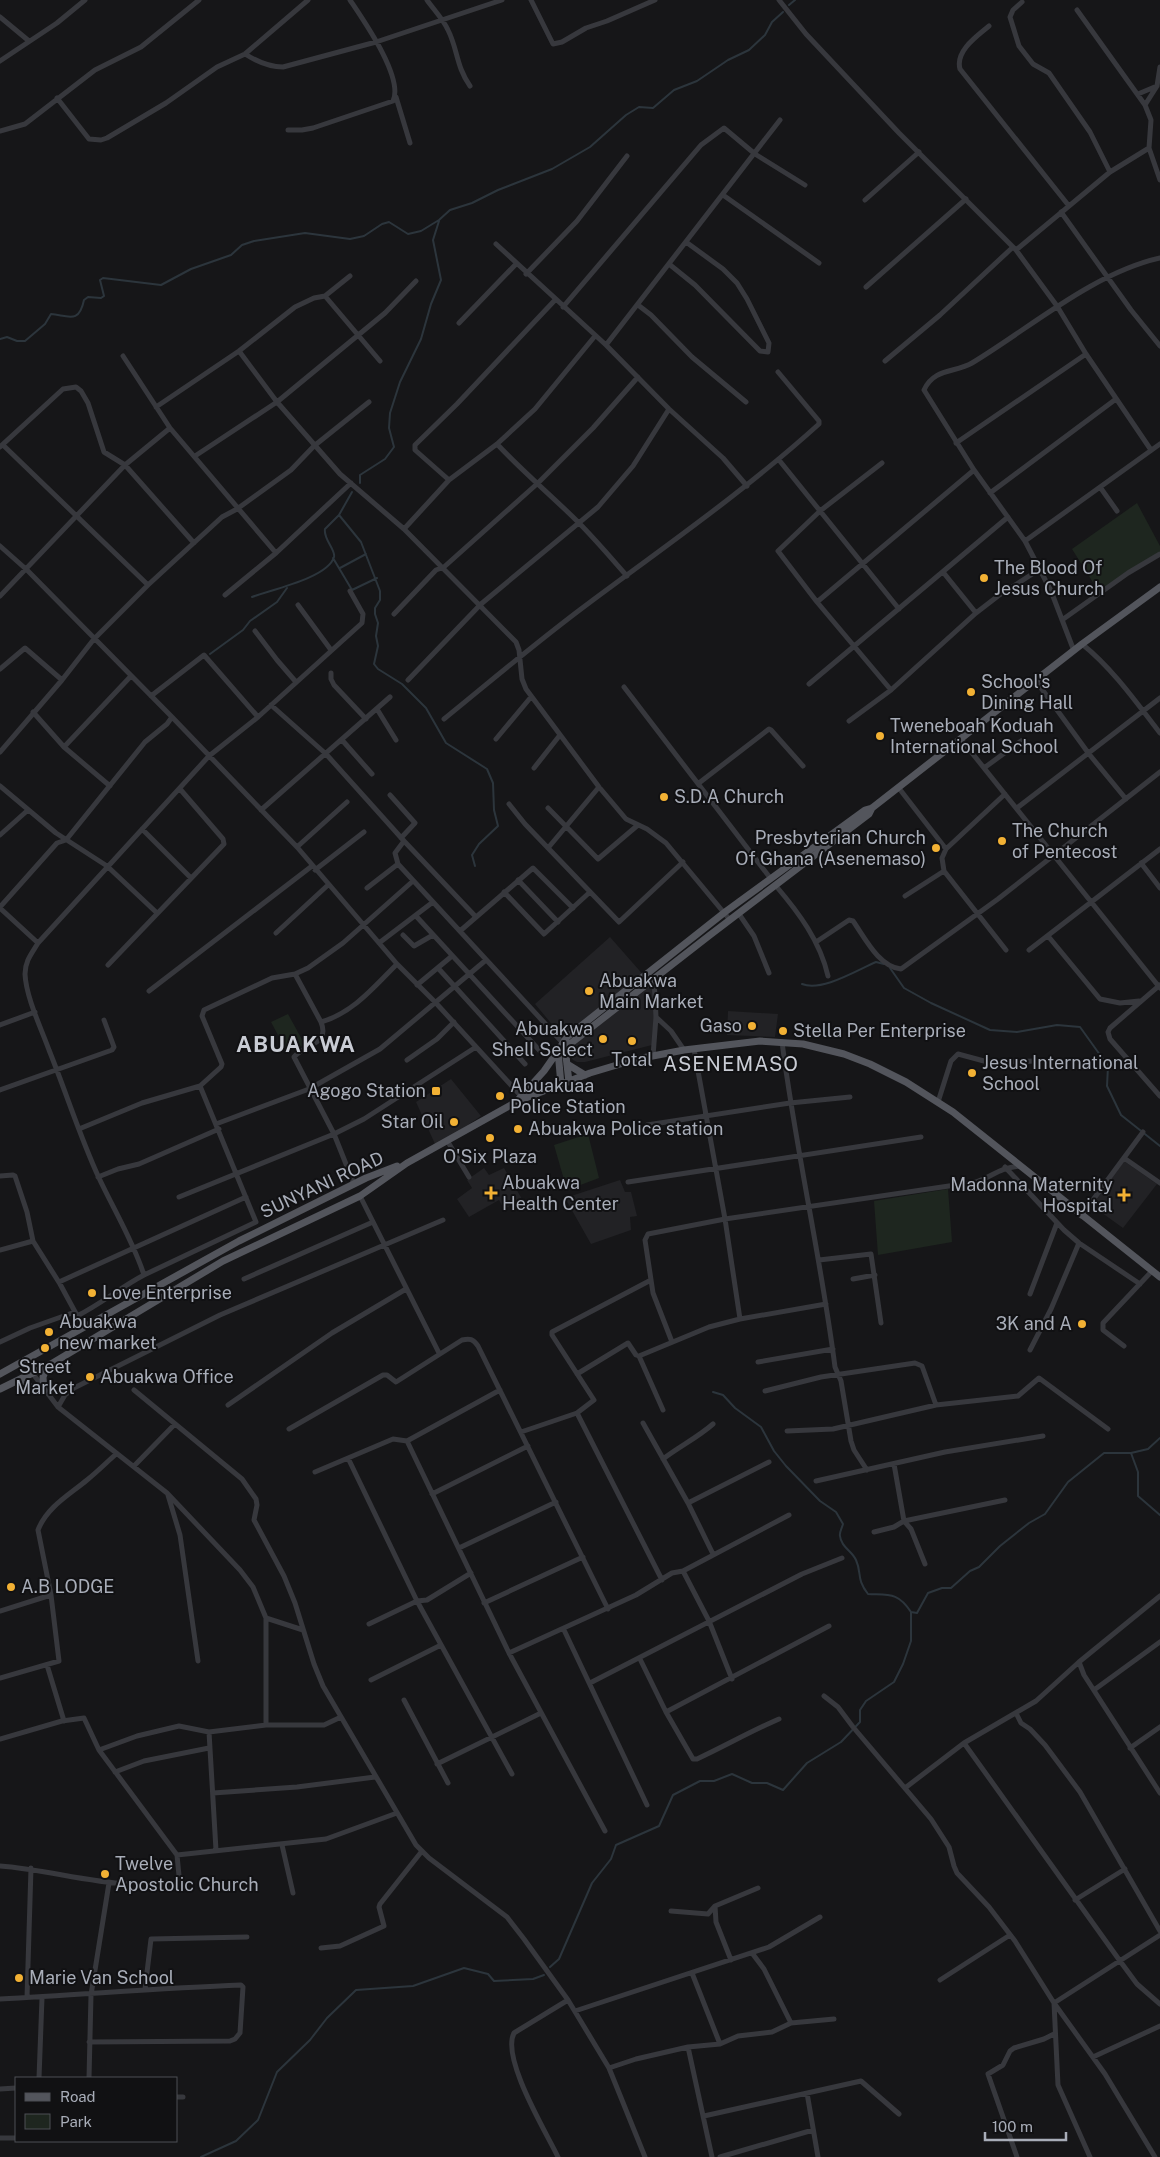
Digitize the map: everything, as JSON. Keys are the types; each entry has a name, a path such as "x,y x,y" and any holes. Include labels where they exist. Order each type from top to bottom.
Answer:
{"main road":[{"path":"514,1104 544,1071 562,1042 725,912 865,810 872,808 1082,644 1160,588"},
{"path":"565,1083 566,1056 570,1044 869,814 872,808"},
{"path":"407,1163 514,1104 585,1075 631,1061 684,1050 760,1040 803,1044 856,1058 893,1074 938,1102 1160,1277"},
{"path":"558,1051 565,1083"},
{"path":"567,1064 585,1075"},
{"name":"SUNYANI ROAD","path":"0,1374 239,1241 354,1184 407,1163"},
{"name":"SUNYANI ROAD","path":"0,1389 47,1366 223,1261 360,1196 407,1163"},
{"path":"15,1382 44,1391 43,1377 47,1366"}],"street":[{"path":"0,61 85,0"},
{"path":"0,131 25,124 95,70 140,47 199,0"},
{"path":"57,98 89,139 100,140 108,138 166,104 217,67 244,54 308,0"},
{"path":"350,0 389,64 410,143"},
{"path":"427,0 442,20 455,48 458,64 470,86"},
{"path":"244,54 259,62 275,67 283,67 376,42 502,0"},
{"path":"530,0 553,44 562,42 586,28 655,0"},
{"path":"779,0 806,34 919,152 1015,248 1057,306 1086,354 1151,450"},
{"path":"1022,2 1013,10 1010,17 1019,46 1033,64 1044,69 1054,79 1090,132 1110,172"},
{"path":"1077,10 1145,105 1151,120 1149,148 1160,180"},
{"path":"0,17 29,41"},
{"path":"989,26 971,41 965,49 959,64 960,70 1069,206"},
{"path":"1145,105 1157,86 1160,67"},
{"path":"1138,94 1157,86"},
{"path":"288,130 313,128 393,102 396,96"},
{"path":"606,346 780,120"},
{"path":"563,306 701,145 719,131 726,129 755,154 805,185"},
{"path":"885,361 1015,248 1110,172 1141,155 1149,148"},
{"path":"865,200 919,152"},
{"path":"1141,155 1151,157"},
{"path":"526,274 578,221 627,156"},
{"path":"723,195 819,262"},
{"path":"866,288 966,199"},
{"path":"1061,212 1131,310 1158,339 1160,346"},
{"path":"669,264 695,286 760,351 768,352 769,343 747,299 736,283 723,269 686,242"},
{"path":"496,244 723,458 747,486"},
{"path":"1074,651 1040,569 1025,541 974,470 924,390 927,384 944,371 970,364 1057,306 1140,262 1160,258"},
{"path":"459,323 516,264"},
{"path":"156,407 239,351 295,307 314,298 325,296 350,276"},
{"path":"195,456 277,402 385,313 416,281"},
{"path":"325,296 380,361"},
{"path":"449,480 415,450 415,445 457,404 555,300"},
{"path":"638,305 651,315 692,357 746,402"},
{"path":"404,529 449,480 498,444 547,397 594,336"},
{"path":"239,351 277,402 340,474 444,566 516,642 522,678 532,697 599,787 626,819 666,843 730,920"},
{"path":"956,443 1086,354"},
{"path":"123,356 170,428 276,553"},
{"path":"444,719 520,657 747,486 779,460 820,422 778,372"},
{"path":"394,614 436,570 444,566 538,483 593,428 638,377"},
{"path":"148,585 2,446 63,389 76,387 81,391 88,403 102,448 125,465 194,543"},
{"path":"990,493 1116,399"},
{"path":"0,752 62,680 94,639 148,585 226,514 237,509 296,466 314,446 369,402"},
{"path":"408,680 481,604 580,524 598,507 633,466 669,409"},
{"path":"0,596 27,570 125,465 170,428"},
{"path":"498,444 522,471 538,483 580,524 627,576"},
{"path":"1025,541 1160,444"},
{"path":"779,460 899,608"},
{"path":"882,463 820,511 778,550 817,602 891,690"},
{"path":"817,602 974,470"},
{"path":"225,595 276,553 351,483"},
{"path":"1100,487 1117,511"},
{"path":"809,684 1008,517"},
{"path":"0,546 27,570 132,676 297,847 379,944 454,1022 521,1096"},
{"path":"1062,620 1128,573 1160,554"},
{"path":"849,721 891,690 976,613 998,596 1040,569"},
{"path":"942,572 976,613"},
{"path":"144,1275 134,1249 98,1177 35,1012 25,973 28,959 38,943 209,756 258,717 358,627 364,619 350,592"},
{"path":"298,605 331,650"},
{"path":"255,631 296,682"},
{"path":"1082,644 1096,656 1160,733"},
{"path":"0,669 25,648 62,680"},
{"path":"151,696 204,655 258,717"},
{"path":"331,673 331,679 334,684 366,719"},
{"path":"64,747 132,676"},
{"path":"1036,681 1089,754 1126,799"},
{"path":"624,687 771,879"},
{"path":"261,810 390,697"},
{"path":"496,739 532,697"},
{"path":"1017,808 1160,698"},
{"path":"271,705 326,754 402,840 476,917"},
{"path":"378,708 396,740"},
{"path":"33,712 64,747 110,786"},
{"path":"38,943 0,908 57,843 66,840 145,742 167,724 172,717"},
{"path":"698,783 769,729 803,766"},
{"path":"534,768 560,735"},
{"path":"960,738 1159,986 1110,1028 1108,1032 1110,1039 1160,1096"},
{"path":"342,740 372,774"},
{"path":"984,768 1021,741"},
{"path":"816,942 849,920 853,921 876,954 896,969 901,969 978,914 1160,772"},
{"path":"0,786 66,840 107,866 157,913"},
{"path":"548,848 599,787"},
{"path":"898,787 946,849"},
{"path":"108,965 224,842 180,789"},
{"path":"1005,794 946,849 941,863 944,871 1006,950"},
{"path":"390,795 415,823 395,853 398,864 562,1042"},
{"path":"297,847 347,802"},
{"path":"508,804 616,920 622,921 683,862"},
{"path":"548,808 600,859 638,825"},
{"path":"0,835 28,810"},
{"path":"142,829 191,878"},
{"path":"149,991 364,832"},
{"path":"1029,950 1160,849"},
{"path":"367,888 398,864"},
{"path":"1141,864 1160,888"},
{"path":"460,931 531,868 534,868 573,908"},
{"path":"906,896 944,871"},
{"path":"518,880 558,922"},
{"path":"79,1129 142,1103 200,1086 214,1076 222,1064 202,1016 204,1010 272,978 295,974 308,968 363,925 414,881"},
{"path":"276,933 328,885"},
{"path":"776,886 797,910 816,942 825,962 828,976"},
{"path":"504,892 544,934 590,892"},
{"path":"379,944 433,902"},
{"path":"738,914 754,936 769,972"},
{"path":"416,916 540,1051"},
{"path":"403,935 414,946 433,935"},
{"path":"1048,936 1100,999 1120,1003 1140,1001"},
{"path":"417,985 452,956"},
{"path":"98,1177 118,1169 139,1164 218,1127 309,1089 380,1049 486,960"},
{"path":"321,1022 347,1011 397,964"},
{"path":"438,968 525,1064"},
{"path":"295,974 324,1031 322,1037 294,1058 334,1134 354,1184"},
{"path":"653,1056 656,1017 654,979"},
{"path":"0,1025 35,1012"},
{"path":"656,1017 671,1031 684,1050"},
{"path":"0,1090 112,1050 114,1047 104,1020"},
{"path":"407,1060 437,1039 454,1022"},
{"path":"782,1042 790,1103 819,1260 835,1367 839,1374 854,1450 867,1470"},
{"path":"179,1197 334,1134 364,1119 476,1047"},
{"path":"694,1049 716,1169 740,1320"},
{"path":"938,1102 951,1061 958,1054 1001,1062 1040,1061"},
{"path":"0,1342 30,1328 77,1316 102,1303 144,1275 256,1222 200,1086"},
{"path":"647,1125 749,1111 790,1103 850,1097"},
{"path":"1081,1216 1143,1132"},
{"path":"628,1182 921,1137"},
{"path":"448,1142 469,1177"},
{"path":"1124,1158 1160,1183"},
{"path":"672,1342 653,1293 645,1240 646,1235 724,1219 976,1182 1005,1167 1020,1166"},
{"path":"1005,1167 1056,1223 1079,1243 1140,1284"},
{"path":"0,1176 15,1176 27,1212 33,1241 59,1282 77,1316"},
{"path":"360,1196 439,1353"},
{"path":"59,1282 246,1197"},
{"path":"58,1407 69,1391 220,1316 443,1220"},
{"path":"244,1280 374,1222"},
{"path":"1030,1294 1056,1223"},
{"path":"0,1250 33,1241"},
{"path":"1030,1350 1051,1309 1079,1243"},
{"path":"819,1260 871,1254 882,1323"},
{"path":"1124,1346 1103,1330 1102,1326 1105,1320 1152,1271"},
{"path":"853,1279 875,1275"},
{"path":"521,1432 577,1413 594,1400 552,1335 552,1332 651,1280"},
{"path":"228,1405 332,1333 406,1289"},
{"path":"639,1356 709,1327 826,1304"},
{"path":"289,1429 384,1375 396,1382 462,1340 468,1338 473,1340 478,1346 608,1609"},
{"path":"577,1374 628,1343 635,1354 639,1356 663,1410"},
{"path":"758,1362 833,1348"},
{"path":"24,1362 31,1374 58,1407 167,1493 246,1577 259,1598 266,1618 266,1725"},
{"path":"765,1390 839,1374 918,1363 922,1366 936,1405"},
{"path":"787,1431 833,1429 936,1405 1018,1396 1039,1378 1108,1429"},
{"path":"134,1390 242,1479 254,1494 257,1505 254,1520 284,1576 323,1686 375,1777 422,1851 507,1917 568,2000 609,2068 645,2157"},
{"path":"315,1472 393,1439 407,1442 500,1390"},
{"path":"577,1413 662,1580"},
{"path":"643,1423 688,1503 713,1554"},
{"path":"134,1466 175,1424"},
{"path":"663,1459 682,1445 698,1437 713,1424"},
{"path":"816,1481 945,1452 1043,1436"},
{"path":"407,1442 484,1603 541,1713 606,1831"},
{"path":"432,1494 528,1446"},
{"path":"0,1678 60,1660 51,1595 38,1530 55,1505 116,1454"},
{"path":"348,1458 417,1601 512,1774"},
{"path":"688,1503 769,1462"},
{"path":"894,1464 904,1521 911,1529 925,1564"},
{"path":"167,1493 180,1535 198,1661"},
{"path":"874,1532 894,1527 904,1521 1005,1500"},
{"path":"459,1548 556,1502"},
{"path":"510,1653 608,1609 672,1573 683,1571 790,1515"},
{"path":"484,1603 582,1557"},
{"path":"590,1684 802,1574 842,1558"},
{"path":"683,1571 709,1621 732,1678"},
{"path":"369,1624 417,1601 427,1600 471,1573"},
{"path":"0,1611 51,1595"},
{"path":"905,1788 964,1743 1036,1700 1160,1596"},
{"path":"266,1618 303,1630"},
{"path":"666,1712 829,1626"},
{"path":"564,1630 646,1805"},
{"path":"1094,1690 1160,1642"},
{"path":"370,1680 441,1645"},
{"path":"640,1659 666,1712 691,1757 695,1759 779,1719"},
{"path":"1079,1662 1094,1690 1160,1793"},
{"path":"47,1665 64,1721"},
{"path":"824,1696 838,1707 852,1727 905,1788 949,1847 954,1866 960,1877 989,1907 1010,1934 1054,2003 1093,2057 1155,2157"},
{"path":"404,1700 448,1783"},
{"path":"437,1764 541,1713"},
{"path":"1016,1713 1021,1722 1045,1745 1080,1792 1160,1931"},
{"path":"99,1750 137,1736 179,1726 209,1732 266,1725 324,1725 341,1717"},
{"path":"0,1739 64,1721 84,1718 99,1750 177,1855 180,1886"},
{"path":"1130,1748 1160,1727"},
{"path":"209,1732 216,1850"},
{"path":"964,1743 1137,1984 1160,2004"},
{"path":"115,1772 144,1761 209,1748"},
{"path":"213,1793 375,1777"},
{"path":"177,1855 326,1839 397,1813"},
{"path":"282,1845 293,1893"},
{"path":"321,1948 340,1946 384,1926 379,1907 380,1904 422,1851"},
{"path":"0,1866 31,1868 109,1883 128,1884"},
{"path":"27,1997 31,1868"},
{"path":"1075,1900 1125,1869"},
{"path":"89,2077 88,2042 91,1995 109,1883"},
{"path":"671,1911 705,1915 710,1913 716,1906 758,1888"},
{"path":"716,1906 716,1922 731,1960"},
{"path":"575,2011 777,1944 820,1917"},
{"path":"940,1980 1010,1934"},
{"path":"1054,2003 1160,1935"},
{"path":"145,1989 151,1939 247,1937"},
{"path":"752,1953 764,1969 791,2023"},
{"path":"692,1973 720,2044"},
{"path":"0,1998 91,1995 145,1989 241,1985 243,1987 240,2033 235,2039 230,2041 88,2042"},
{"path":"39,2077 42,1998"},
{"path":"558,2157 523,2087 515,2066 511,2037 514,2033 568,2000"},
{"path":"1054,2003 1054,2034 1060,2094 1090,2157"},
{"path":"609,2068 636,2059 688,2047 720,2044 738,2036 772,2032 791,2023 834,2020"},
{"path":"1093,2057 1160,2026"},
{"path":"1017,2157 1000,2102 988,2074 1003,2065 1010,2051 1014,2048 1054,2034"},
{"path":"688,2047 712,2157"},
{"path":"704,2116 861,2081 899,2114"},
{"path":"0,2089 15,2088"},
{"path":"807,2093 818,2157"},
{"path":"178,2097 183,2097"},
{"path":"720,2157 812,2130"},
{"path":"0,2138 15,2138"}],"shaded area":[{"name":"Abuakwa Main Market","path":"610,937 646,978 565,1040 535,1004"},
{"path":"655,980 656,1044 585,1062 573,1060 569,1054 574,1043"},
{"path":"728,1011 778,1014 775,1037 727,1035"},
{"path":"451,1079 481,1116 452,1136 435,1144 416,1102"},
{"name":"Madonna Maternity Hospital","path":"1124,1161 1157,1184 1123,1228 1091,1205"},
{"name":"Abuakwa Health Center","path":"484,1168 489,1175 504,1168 522,1199 504,1209 499,1200 469,1217 457,1199 472,1188 467,1180"},
{"path":"620,1180 625,1192 631,1192 637,1216 630,1217 631,1230 591,1244 565,1198"}],"green space":[{"path":"1137,503 1160,546 1160,555 1099,592 1072,549"},
{"path":"288,1014 305,1045 287,1052 271,1022"},
{"path":"588,1134 599,1178 567,1190 554,1145"},
{"path":"948,1189 952,1242 878,1255 874,1201"}],"waterway":[{"path":"789,5 795,0"},
{"path":"0,339 7,337 17,341 25,341 45,324 51,314 68,317 76,316 82,308 84,300 88,297 101,298 104,296 100,280 103,278 161,285 191,269 231,255 242,245 254,241 305,233 350,239 364,236 382,224 389,222 408,234 421,231 439,220 450,210 472,203 498,190 552,169 590,147 626,115 639,107 653,108 674,90 697,81 728,60 749,50 765,35 772,22 783,12"},
{"path":"360,483 360,475 385,459 394,447 389,428 390,413 400,382 421,339 431,304 441,280 433,240 439,221"},
{"path":"252,597 310,577 329,564 334,554 326,537 325,529 339,515 352,492"},
{"path":"339,515 361,542 380,591 380,600 375,608 378,623 376,636 378,646 374,664 378,669 402,684 426,708 446,743 487,769 493,783 494,810 498,826 479,844 472,855 475,866"},
{"path":"340,568 366,554"},
{"path":"333,558 352,590 377,578"},
{"path":"210,654 243,630 250,621 277,602 287,588"},
{"path":"802,984 810,986 829,983 876,962 884,964"},
{"path":"890,968 904,988 931,1003 990,1030 1017,1032 1057,1025 1080,1027 1108,1066 1107,1086 1121,1115 1160,1146"},
{"path":"713,1392 723,1395 735,1408 761,1427 774,1451 786,1466 820,1501 836,1512 843,1524 840,1533 841,1540 856,1560 862,1584 868,1594 893,1596 902,1601 911,1612 917,1613 928,1593 942,1588 951,1588 970,1571 979,1567 1000,1546 1029,1523 1045,1514 1068,1482 1104,1453 1131,1453 1138,1472 1138,1496 1160,1515"},
{"path":"1131,1453 1148,1449 1160,1438"},
{"path":"550,1967 559,1959 592,1883 611,1859 616,1845 659,1826 673,1795 700,1781 714,1781 732,1774 752,1783 767,1783 783,1790 807,1763 841,1742 860,1722 860,1710 866,1701 894,1682 911,1641 911,1612"},
{"path":"201,2157 236,2141 258,2120 277,2072 310,2040 327,2018 356,1990 413,1986 464,1968 488,1974 494,1981 533,1979 544,1975"}],"place":[{"name":"The Blood Of Jesus Church","path":"984,578"},
{"name":"School's Dining Hall","path":"971,692"},
{"name":"Tweneboah Koduah International School","path":"880,736"},
{"name":"S.D.A Church","path":"664,797"},
{"name":"The Church of Pentecost","path":"1002,841"},
{"name":"Presbyterian Church Of Ghana (Asenemaso)","path":"936,848"},
{"name":"Abuakwa Main Market","path":"589,991"},
{"name":"Gaso","path":"752,1026"},
{"name":"Stella Per Enterprise","path":"783,1031"},
{"name":"Abuakwa Shell Select","path":"603,1039"},
{"name":"Total","path":"632,1041"},
{"name":"Jesus International School","path":"972,1073"},
{"name":"Agogo Station","path":"436,1091"},
{"name":"Abuakuaa Police Station","path":"500,1096"},
{"name":"Star Oil","path":"454,1122"},
{"name":"Abuakwa Police station","path":"518,1129"},
{"name":"O'Six Plaza","path":"490,1138"},
{"name":"Abuakwa Health Center","path":"491,1193"},
{"name":"Madonna Maternity Hospital","path":"1124,1195"},
{"name":"Love Enterprise","path":"92,1293"},
{"name":"3K and A","path":"1082,1324"},
{"name":"Abuakwa new market","path":"49,1332"},
{"name":"Street Market","path":"45,1348"},
{"name":"Abuakwa Office","path":"90,1377"},
{"name":"A.B LODGE","path":"11,1587"},
{"name":"Twelve Apostolic Church","path":"105,1874"},
{"name":"Marie Van School","path":"19,1978"}],"district":[{"name":"ABUAKWA","path":"296,1044"},
{"name":"ASENEMASO","path":"731,1064"}]}
